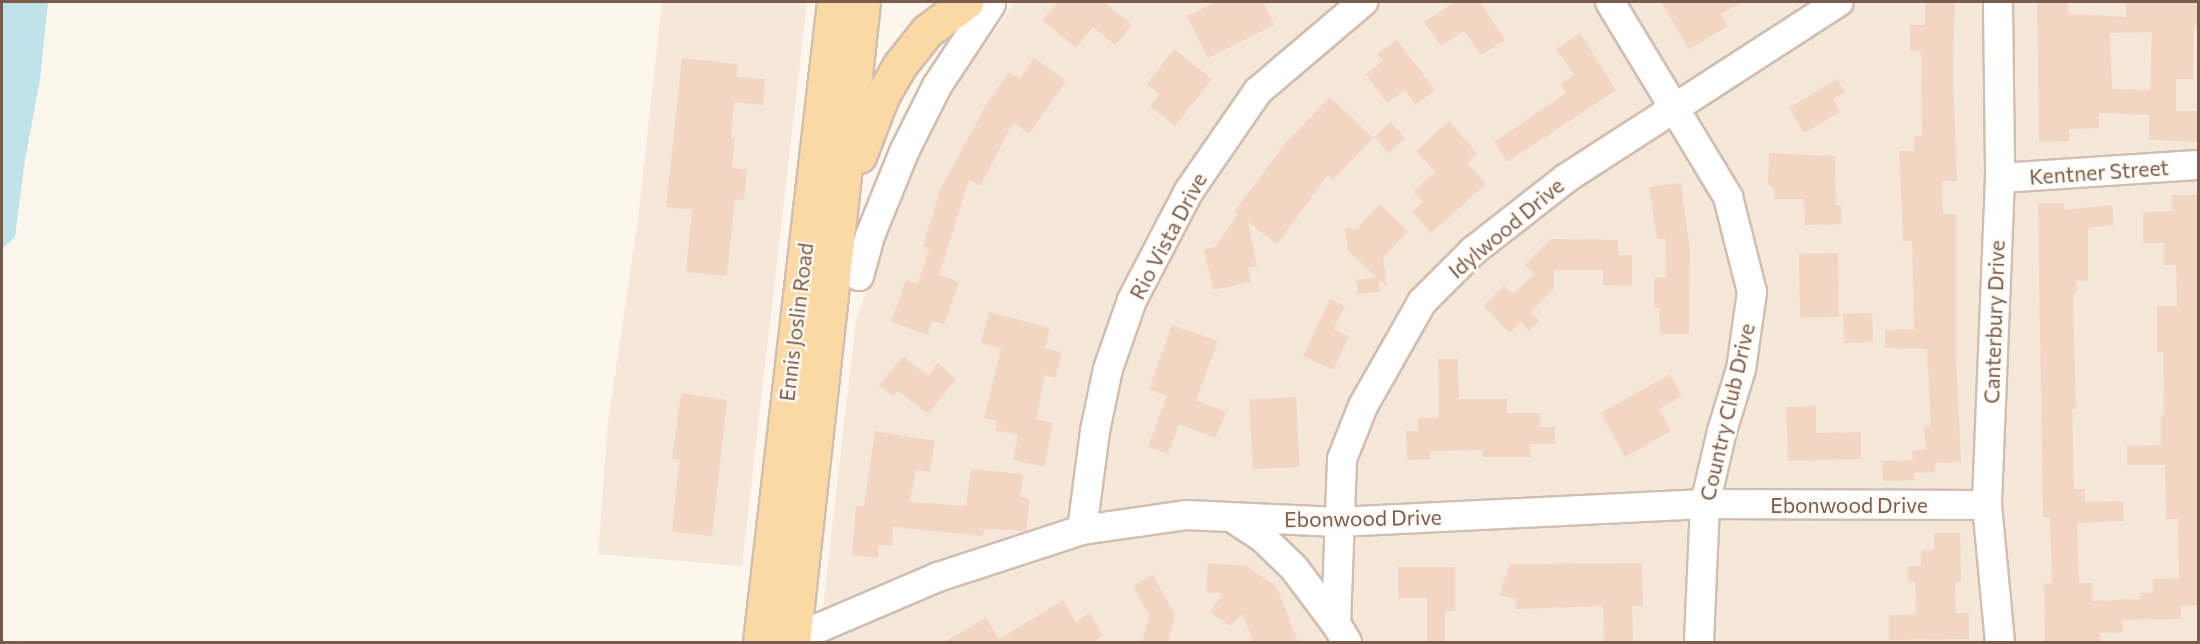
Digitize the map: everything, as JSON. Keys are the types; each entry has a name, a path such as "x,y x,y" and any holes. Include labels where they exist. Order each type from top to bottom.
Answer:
{"main road":[{"name":"Ennis Joslin Road","path":"760,640 834,2"},
{"name":"Ennis Joslin Road","path":"793,641 862,2"},
{"path":"842,200 882,96 900,65 927,31 979,3"}],"street":[{"name":"Rio Vista Drive","path":"1082,530 1095,431 1108,369 1132,300 1188,191 1258,91 1363,2"},
{"name":"Country Club Drive","path":"1610,2 1728,197 1752,292 1741,369 1722,430 1705,504 1699,642"},
{"name":"Idylwood Drive","path":"1342,633 1338,522 1342,459 1363,406 1422,302 1473,251 1556,186 1839,2"},
{"name":"Canterbury Drive","path":"1998,2 2000,178 1987,505 2000,642"},
{"path":"859,276 870,236 905,150 979,3"},
{"path":"900,65 937,86"},
{"name":"Kentner Street","path":"2000,178 2199,165"},
{"name":"Ebonwood Drive","path":"760,640 793,641 938,577 1082,530 1186,515 1338,522 1705,504 1987,505"},
{"path":"1231,517 1263,538 1294,568 1342,633"}],"shaded area":[{"path":"662,2 807,2 742,566 598,554 608,422 638,219"},
{"path":"1015,2 2198,2 2198,642 819,642 856,320 901,195 942,105"}],"water":[{"path":"2,2 48,2 40,80 25,160 15,237 2,249"}],"building":[{"path":"1058,2 1104,2 1132,25 1115,45 1093,27 1076,48 1042,20"},
{"path":"1216,2 1263,2 1274,25 1208,58 1187,16"},
{"path":"1455,2 1480,2 1505,40 1481,55 1464,31 1441,46 1424,22"},
{"path":"1661,2 1743,2 1721,14 1728,26 1689,49"},
{"path":"1925,2 1955,2 1953,70 1957,181 1942,181 1943,214 1956,214 1956,354 1961,462 1935,463 1935,472 1914,473 1914,480 1883,481 1882,461 1913,460 1912,450 1926,450 1924,426 1931,426 1927,349 1885,348 1885,330 1914,329 1912,241 1903,241 1899,151 1914,151 1914,136 1922,136 1921,52 1910,51 1910,25 1925,25"},
{"path":"2037,2 2068,2 2068,14 2126,17 2126,2 2199,2 2199,26 2194,26 2193,79 2176,79 2176,111 2199,111 2199,142 2149,140 2149,115 2099,113 2099,128 2069,129 2069,141 2039,142","holes":["2152,32 2150,90 2112,89 2110,33"]},
{"path":"1580,33 1616,90 1507,162 1494,142 1566,93 1560,84 1574,75 1556,49"},
{"path":"1397,40 1435,90 1415,105 1405,90 1387,103 1366,74 1383,61 1377,54"},
{"path":"1174,49 1212,79 1175,126 1150,106 1159,94 1147,84"},
{"path":"1034,57 1066,81 1029,134 1013,123 980,186 969,180 939,275 959,282 944,324 932,321 928,335 891,322 906,280 918,284 929,248 923,246 940,190 986,105 1009,72 1020,79"},
{"path":"682,58 738,64 737,77 765,79 763,105 734,102 731,137 735,138 732,168 747,170 744,200 735,199 727,276 686,272 692,210 666,207"},
{"path":"1837,79 1845,92 1833,99 1840,112 1804,133 1789,108"},
{"path":"1330,97 1373,138 1333,180 1328,175 1277,244 1248,222 1257,266 1248,267 1251,282 1213,290 1204,249 1215,247 1238,214 1234,212 1287,141"},
{"path":"1449,121 1477,153 1467,163 1486,184 1431,233 1412,212 1423,202 1413,192 1435,172 1416,151"},
{"path":"1390,122 1405,138 1389,153 1374,137"},
{"path":"1769,153 1835,156 1836,205 1841,205 1842,224 1805,225 1804,199 1775,199 1774,189 1768,183"},
{"path":"1681,183 1690,251 1689,334 1660,334 1659,308 1654,308 1654,278 1666,277 1665,238 1657,239 1649,187"},
{"path":"2172,195 2199,195 2199,605 2181,606 2181,619 2122,620 2123,632 2100,633 2100,642 2045,642 2044,584 2052,583 2050,517 2043,517 2038,203 2064,203 2064,210 2112,205 2114,225 2088,228 2088,280 2076,281 2076,294 2073,294 2076,409 2072,410 2074,489 2085,489 2085,502 2123,501 2124,521 2077,523 2079,583 2092,583 2092,601 2140,599 2140,593 2153,592 2153,579 2179,578 2178,519 2166,519 2165,465 2127,465 2127,446 2161,445 2161,416 2164,416 2163,352 2157,352 2157,306 2177,306 2176,265 2164,265 2164,243 2143,243 2143,212 2172,211"},
{"path":"1380,204 1408,231 1383,258 1387,287 1379,280 1380,292 1358,294 1356,280 1376,277 1348,251 1345,228 1357,229"},
{"path":"1551,239 1618,240 1618,255 1632,255 1632,286 1603,285 1603,270 1554,270 1554,289 1531,312 1539,321 1529,331 1521,322 1510,333 1484,306 1504,285 1513,294 1534,274 1525,265"},
{"path":"1838,253 1839,317 1800,318 1799,254"},
{"path":"1330,299 1345,306 1334,329 1349,336 1333,370 1303,356"},
{"path":"989,312 1050,328 1045,348 1062,353 1055,378 1045,375 1036,419 1053,423 1044,467 1013,460 1018,435 995,430 997,421 984,418 1001,349 981,343"},
{"path":"1872,313 1873,342 1844,343 1843,314"},
{"path":"1172,325 1218,341 1196,400 1226,412 1215,438 1179,424 1168,454 1148,447 1167,396 1149,389"},
{"path":"903,356 928,376 938,363 956,379 928,414 898,391 893,396 879,385"},
{"path":"1438,359 1458,359 1459,399 1507,399 1507,413 1540,413 1540,427 1555,427 1555,444 1530,444 1531,457 1483,457 1482,450 1430,451 1430,459 1407,460 1406,431 1418,431 1418,418 1439,418"},
{"path":"1670,374 1682,396 1659,409 1671,431 1625,457 1601,413"},
{"path":"681,393 727,400 712,536 672,532 679,460 672,459"},
{"path":"1296,397 1300,467 1253,469 1249,399"},
{"path":"1816,406 1816,433 1861,432 1861,459 1788,461 1786,407"},
{"path":"875,431 935,441 930,472 916,470 910,502 966,506 971,469 1023,474 1020,497 1030,499 1026,531 984,529 983,536 893,527 892,546 879,545 878,558 852,555 856,506 864,506"},
{"path":"1934,533 1960,533 1961,582 1955,582 1956,613 1969,613 1969,639 1889,640 1889,615 1916,614 1915,582 1908,582 1908,566 1921,566 1921,550 1934,550"},
{"path":"1208,563 1247,566 1277,587 1298,642 1253,642 1243,614 1230,626 1210,612 1223,593 1206,592"},
{"path":"1642,563 1643,606 1632,606 1633,642 1604,642 1603,606 1516,609 1516,599 1499,595 1510,564"},
{"path":"1398,567 1455,567 1455,611 1445,611 1445,642 1427,642 1427,598 1398,598"},
{"path":"1153,575 1175,615 1168,642 1142,642 1149,615 1133,586"},
{"path":"1063,600 1076,622 1090,613 1103,636 1092,642 944,642 986,618 999,639"}]}
